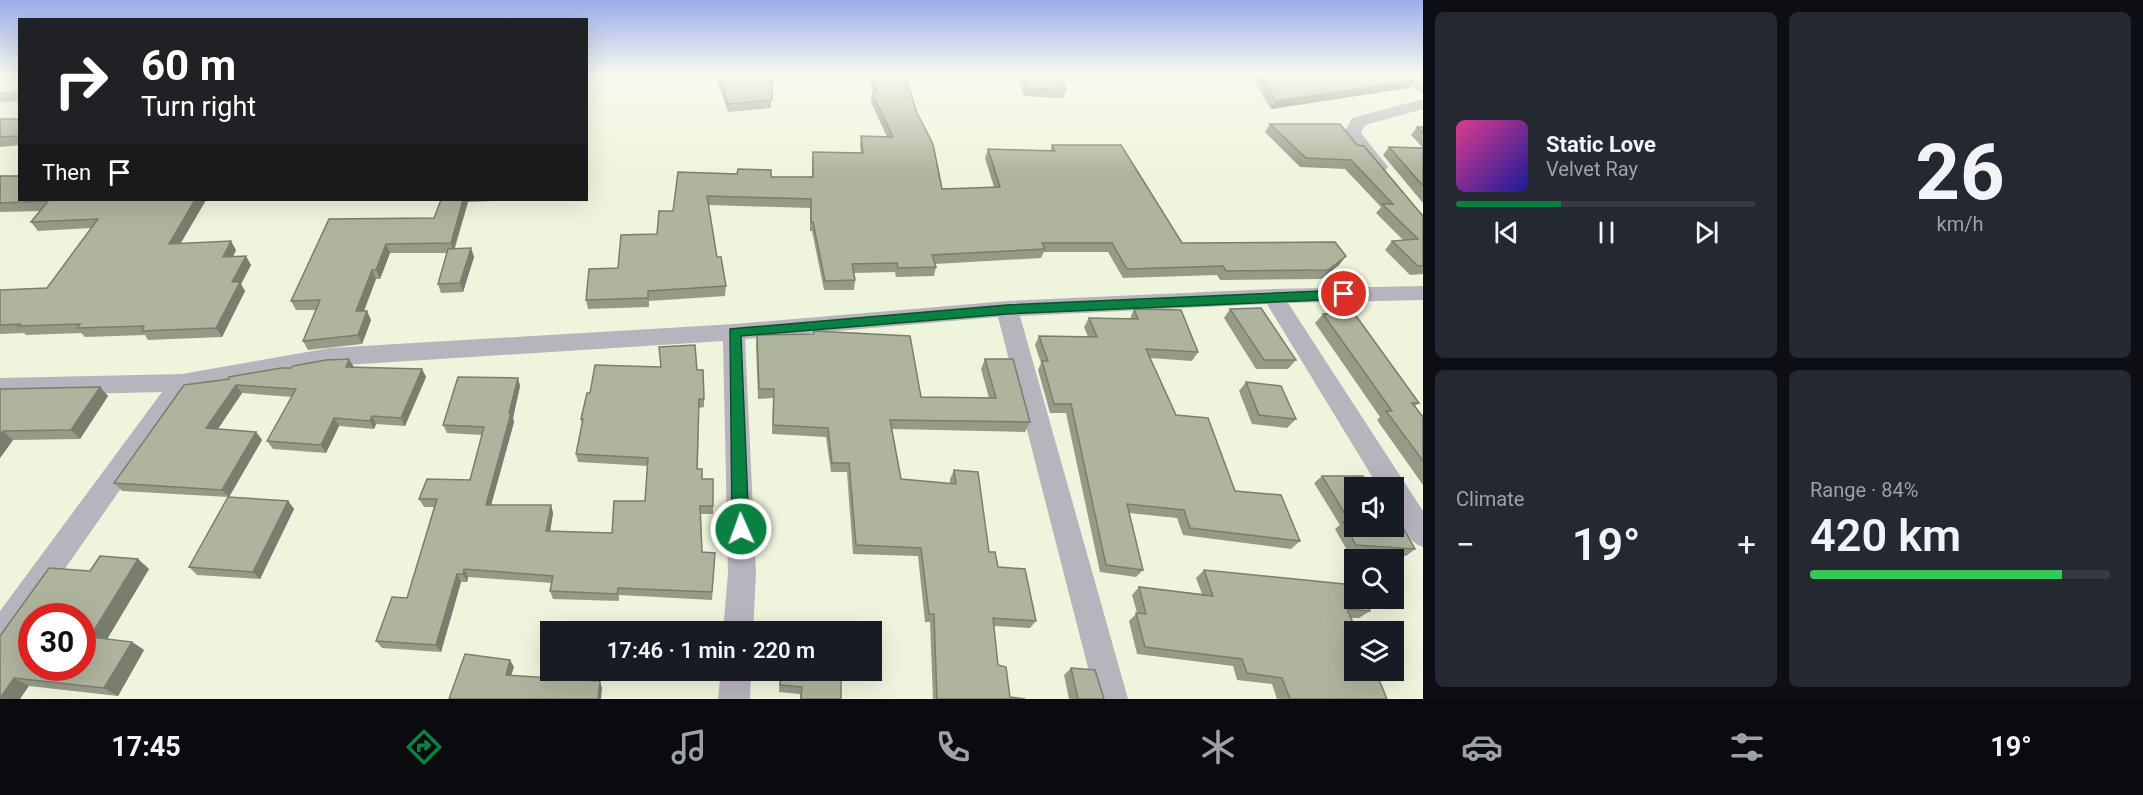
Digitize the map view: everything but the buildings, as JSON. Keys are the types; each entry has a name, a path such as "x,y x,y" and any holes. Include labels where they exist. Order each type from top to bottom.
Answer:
{"street":[{"path":"1390,180 1352,133 1358,122 1410,108"},
{"path":"1273,296 1386,477"},
{"path":"0,387 182,383 330,357 734,332 1007,309 1273,296 1421,296"},
{"path":"1007,309 1112,699"},
{"path":"734,332 742,573 739,621"},
{"path":"0,636 182,383"},
{"path":"1404,505 1423,535"},
{"path":"734,699 735,681"}],"route":[{"path":"741,529 734,332 1007,309 1344,294"}]}
